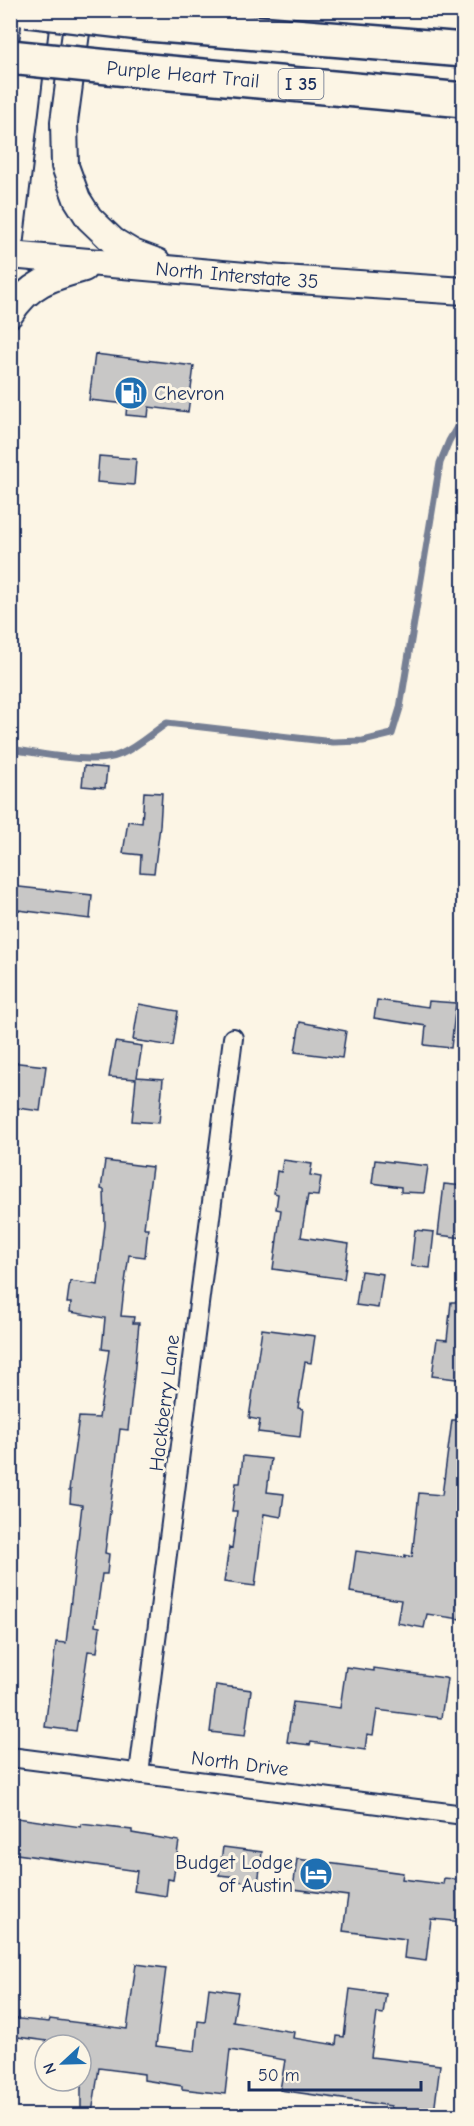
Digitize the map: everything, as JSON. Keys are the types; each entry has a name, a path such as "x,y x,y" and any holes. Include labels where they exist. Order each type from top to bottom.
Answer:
{"highway":[{"path":"27,10 148,24 464,50"},
{"name":"Purple Heart Trail","path":"10,57 464,100"}],"main road":[{"path":"10,238 38,10"},
{"path":"79,10 64,122 65,166 77,199 89,218 113,241 133,253 174,268"},
{"name":"North Interstate 35","path":"10,255 153,269 174,268 268,278 464,291"},
{"path":"10,314 31,288 55,276 99,263"}],"street":[{"name":"Hackberry Lane","path":"139,1773 233,1038"},
{"name":"North Drive","path":"10,1757 464,1815"}],"building":[{"path":"95,354 194,366 188,412 149,407 148,417 126,415 127,404 89,400"},
{"path":"99,456 136,459 134,485 97,482"},
{"path":"84,766 107,768 105,788 82,786"},
{"path":"144,792 162,793 154,873 140,872 141,855 123,853 128,821 142,823"},
{"path":"10,886 92,895 90,919 10,909"},
{"path":"377,1000 428,1007 429,1001 456,1003 451,1048 424,1045 426,1026 374,1018"},
{"path":"139,1004 178,1011 173,1046 133,1040"},
{"path":"300,1022 346,1031 342,1058 295,1052"},
{"path":"115,1042 142,1046 137,1077 163,1079 159,1123 132,1121 136,1079 109,1077"},
{"path":"10,1062 46,1066 40,1111 10,1107"},
{"path":"283,1160 312,1164 310,1175 321,1177 318,1196 308,1195 301,1237 349,1244 344,1279 273,1269 281,1210 276,1209 278,1194 274,1193 277,1171 281,1172"},
{"path":"375,1160 428,1166 424,1193 401,1192 401,1187 372,1183"},
{"path":"105,1161 152,1167 144,1228 148,1228 145,1257 129,1255 124,1289 121,1316 134,1317 133,1323 139,1323 134,1376 128,1430 120,1429 105,1553 109,1554 107,1574 102,1574 95,1626 100,1627 97,1652 88,1651 76,1731 45,1727 56,1642 66,1643 82,1505 70,1503 71,1490 69,1490 79,1417 99,1418 109,1350 102,1349 105,1318 70,1312 71,1303 67,1303 70,1281 98,1285 105,1225 104,1190 101,1189"},
{"path":"444,1184 464,1186 464,1238 438,1235"},
{"path":"415,1230 434,1232 430,1268 411,1266"},
{"path":"361,1271 383,1274 378,1308 356,1305"},
{"path":"451,1302 464,1302 464,1380 432,1376 437,1339 447,1340"},
{"path":"262,1329 315,1336 311,1363 305,1362 298,1408 303,1409 300,1437 258,1432 260,1420 249,1418"},
{"path":"452,1420 464,1420 464,1596 460,1619 427,1614 424,1628 397,1623 401,1600 350,1592 356,1551 412,1557 419,1493 442,1495"},
{"path":"243,1456 271,1459 267,1492 284,1494 281,1517 264,1514 255,1586 224,1582 237,1511 232,1511 236,1483 240,1483"},
{"path":"346,1667 374,1671 374,1668 447,1679 441,1718 377,1710 373,1735 367,1734 365,1750 311,1742 310,1745 287,1742 293,1702 340,1708"},
{"path":"216,1685 251,1690 245,1736 210,1732"},
{"path":"10,1817 81,1827 81,1824 132,1830 132,1833 179,1841 173,1880 168,1879 166,1896 134,1891 137,1871 10,1853"},
{"path":"223,1847 262,1852 258,1884 237,1881 238,1877 219,1875"},
{"path":"297,1859 403,1873 402,1879 443,1884 444,1878 464,1880 464,1922 431,1919 426,1961 404,1958 406,1939 343,1931 348,1896 293,1889"},
{"path":"136,1964 166,1968 156,2046 195,2051 198,2021 205,2022 209,1988 238,1992 233,2022 294,2032 293,2038 336,2045 337,2036 344,2037 350,1989 386,1994 383,2014 377,2013 371,2057 440,2065 434,2113 419,2111 419,2114 391,2110 391,2106 280,2090 285,2060 230,2050 225,2094 182,2089 182,2086 144,2080 144,2074 99,2068 92,2113 81,2112 81,2093 93,2093 93,2033 33,2033 33,2039 10,2036 10,2018 49,2022 50,2019 127,2029"}],"waterway":[{"path":"10,749 82,759 110,757 133,748 167,723 333,742 363,741 392,734 400,708 440,463 464,415"}],"place":[{"name":"Chevron","path":"131,393"},
{"name":"Budget Lodge of Austin","path":"316,1874"}]}
